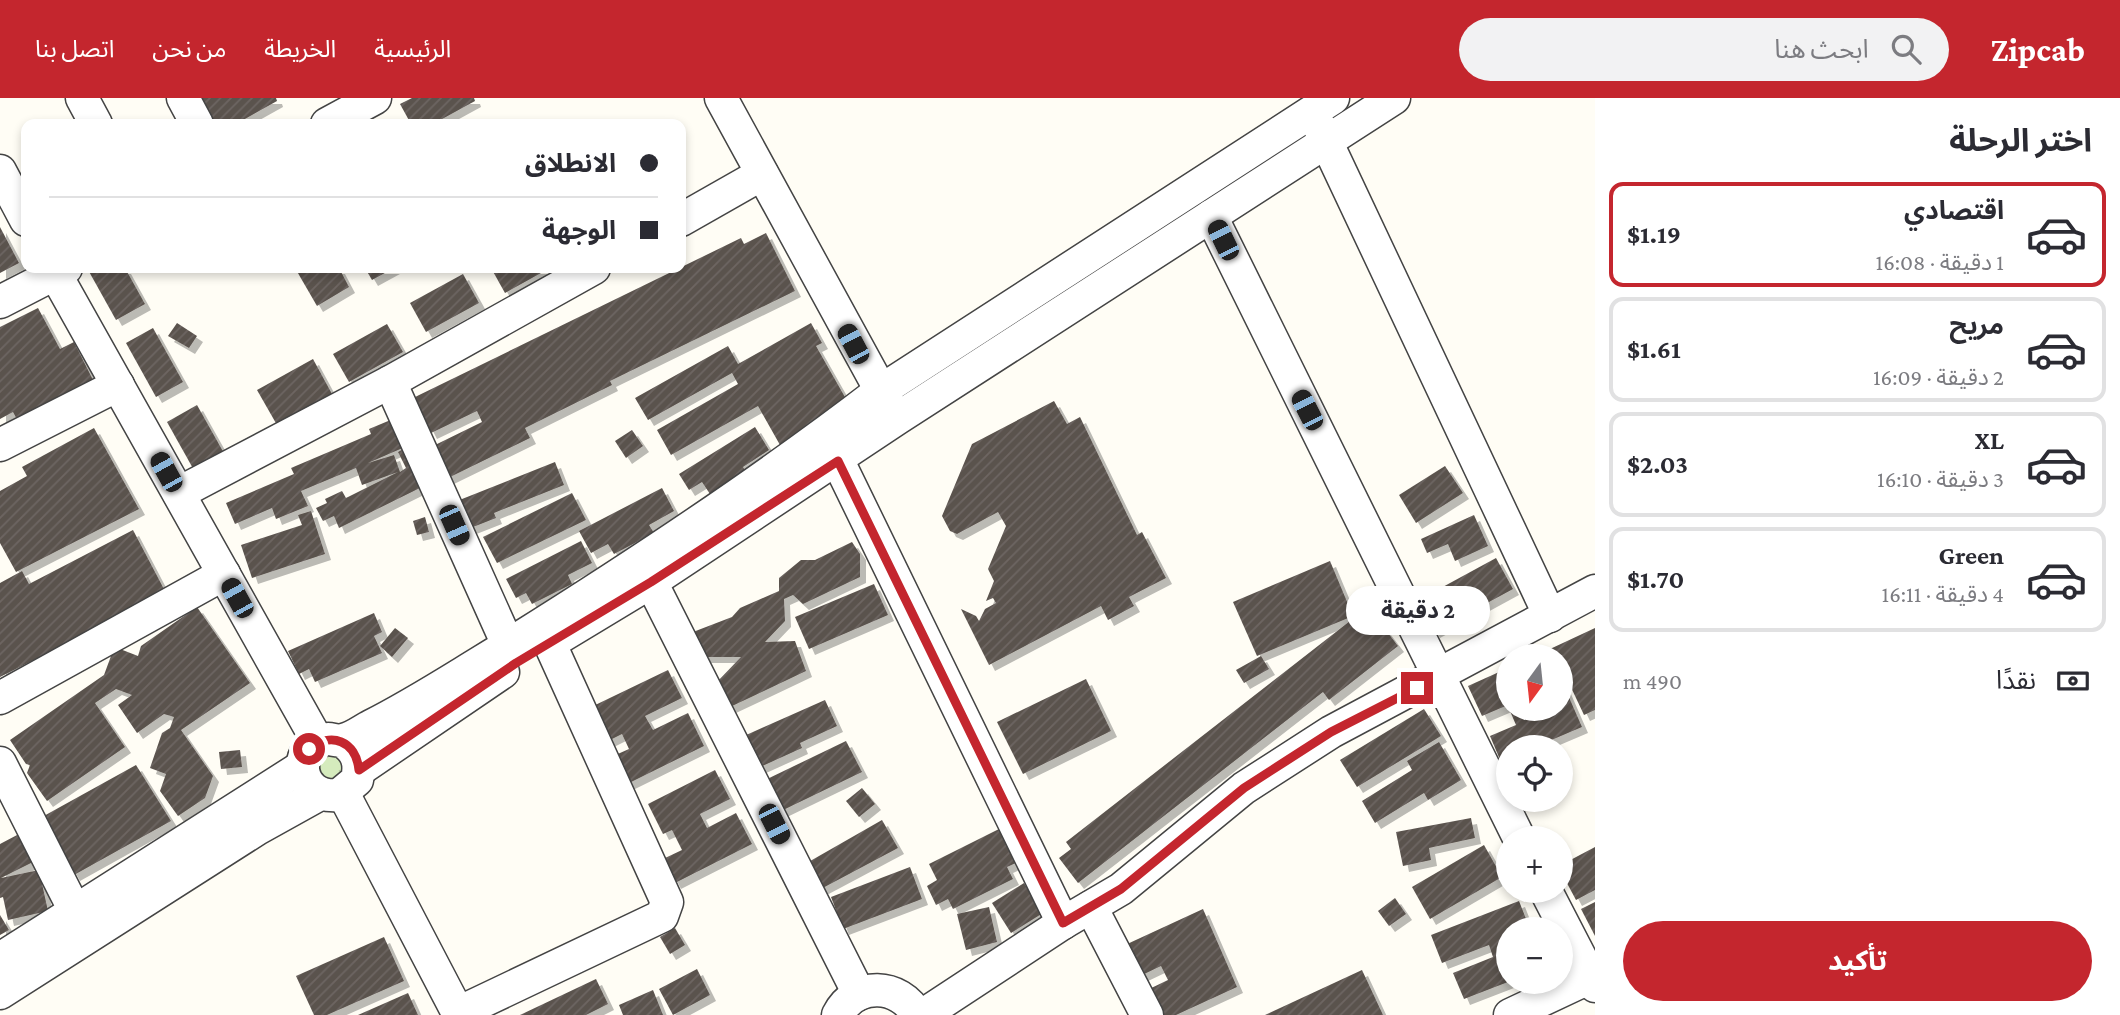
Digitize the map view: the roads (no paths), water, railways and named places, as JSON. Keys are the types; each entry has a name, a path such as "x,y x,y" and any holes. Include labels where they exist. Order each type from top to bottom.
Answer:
{"street":[{"path":"82,98 93,119"},
{"path":"183,98 194,119"},
{"path":"336,119 375,98"},
{"path":"721,98 879,392 898,418"},
{"path":"1304,98 1550,616"},
{"path":"0,959 321,750 402,710 508,645 802,450 879,392 1334,98"},
{"path":"0,993 257,829 341,786 550,644 651,582 838,461 898,418 1394,98"},
{"path":"0,171 21,211"},
{"path":"686,217 762,174"},
{"path":"1211,216 1513,826"},
{"path":"0,302 53,273"},
{"path":"60,273 118,385 321,750"},
{"path":"179,493 390,382 585,273"},
{"path":"390,382 508,645"},
{"path":"0,444 118,385"},
{"path":"838,461 1063,923"},
{"path":"0,698 224,574"},
{"path":"651,582 849,1004 885,990 898,994 917,1015"},
{"path":"923,1015 1132,881 1244,788 1331,732 1595,591"},
{"path":"341,786 459,1014 662,916 667,902 550,644"},
{"path":"321,750 358,757 341,786"},
{"path":"321,750 306,782 341,786"},
{"path":"0,763 11,813 75,911"},
{"path":"1510,1015 1593,979 1552,903"},
{"path":"1091,907 1147,1015"}]}
